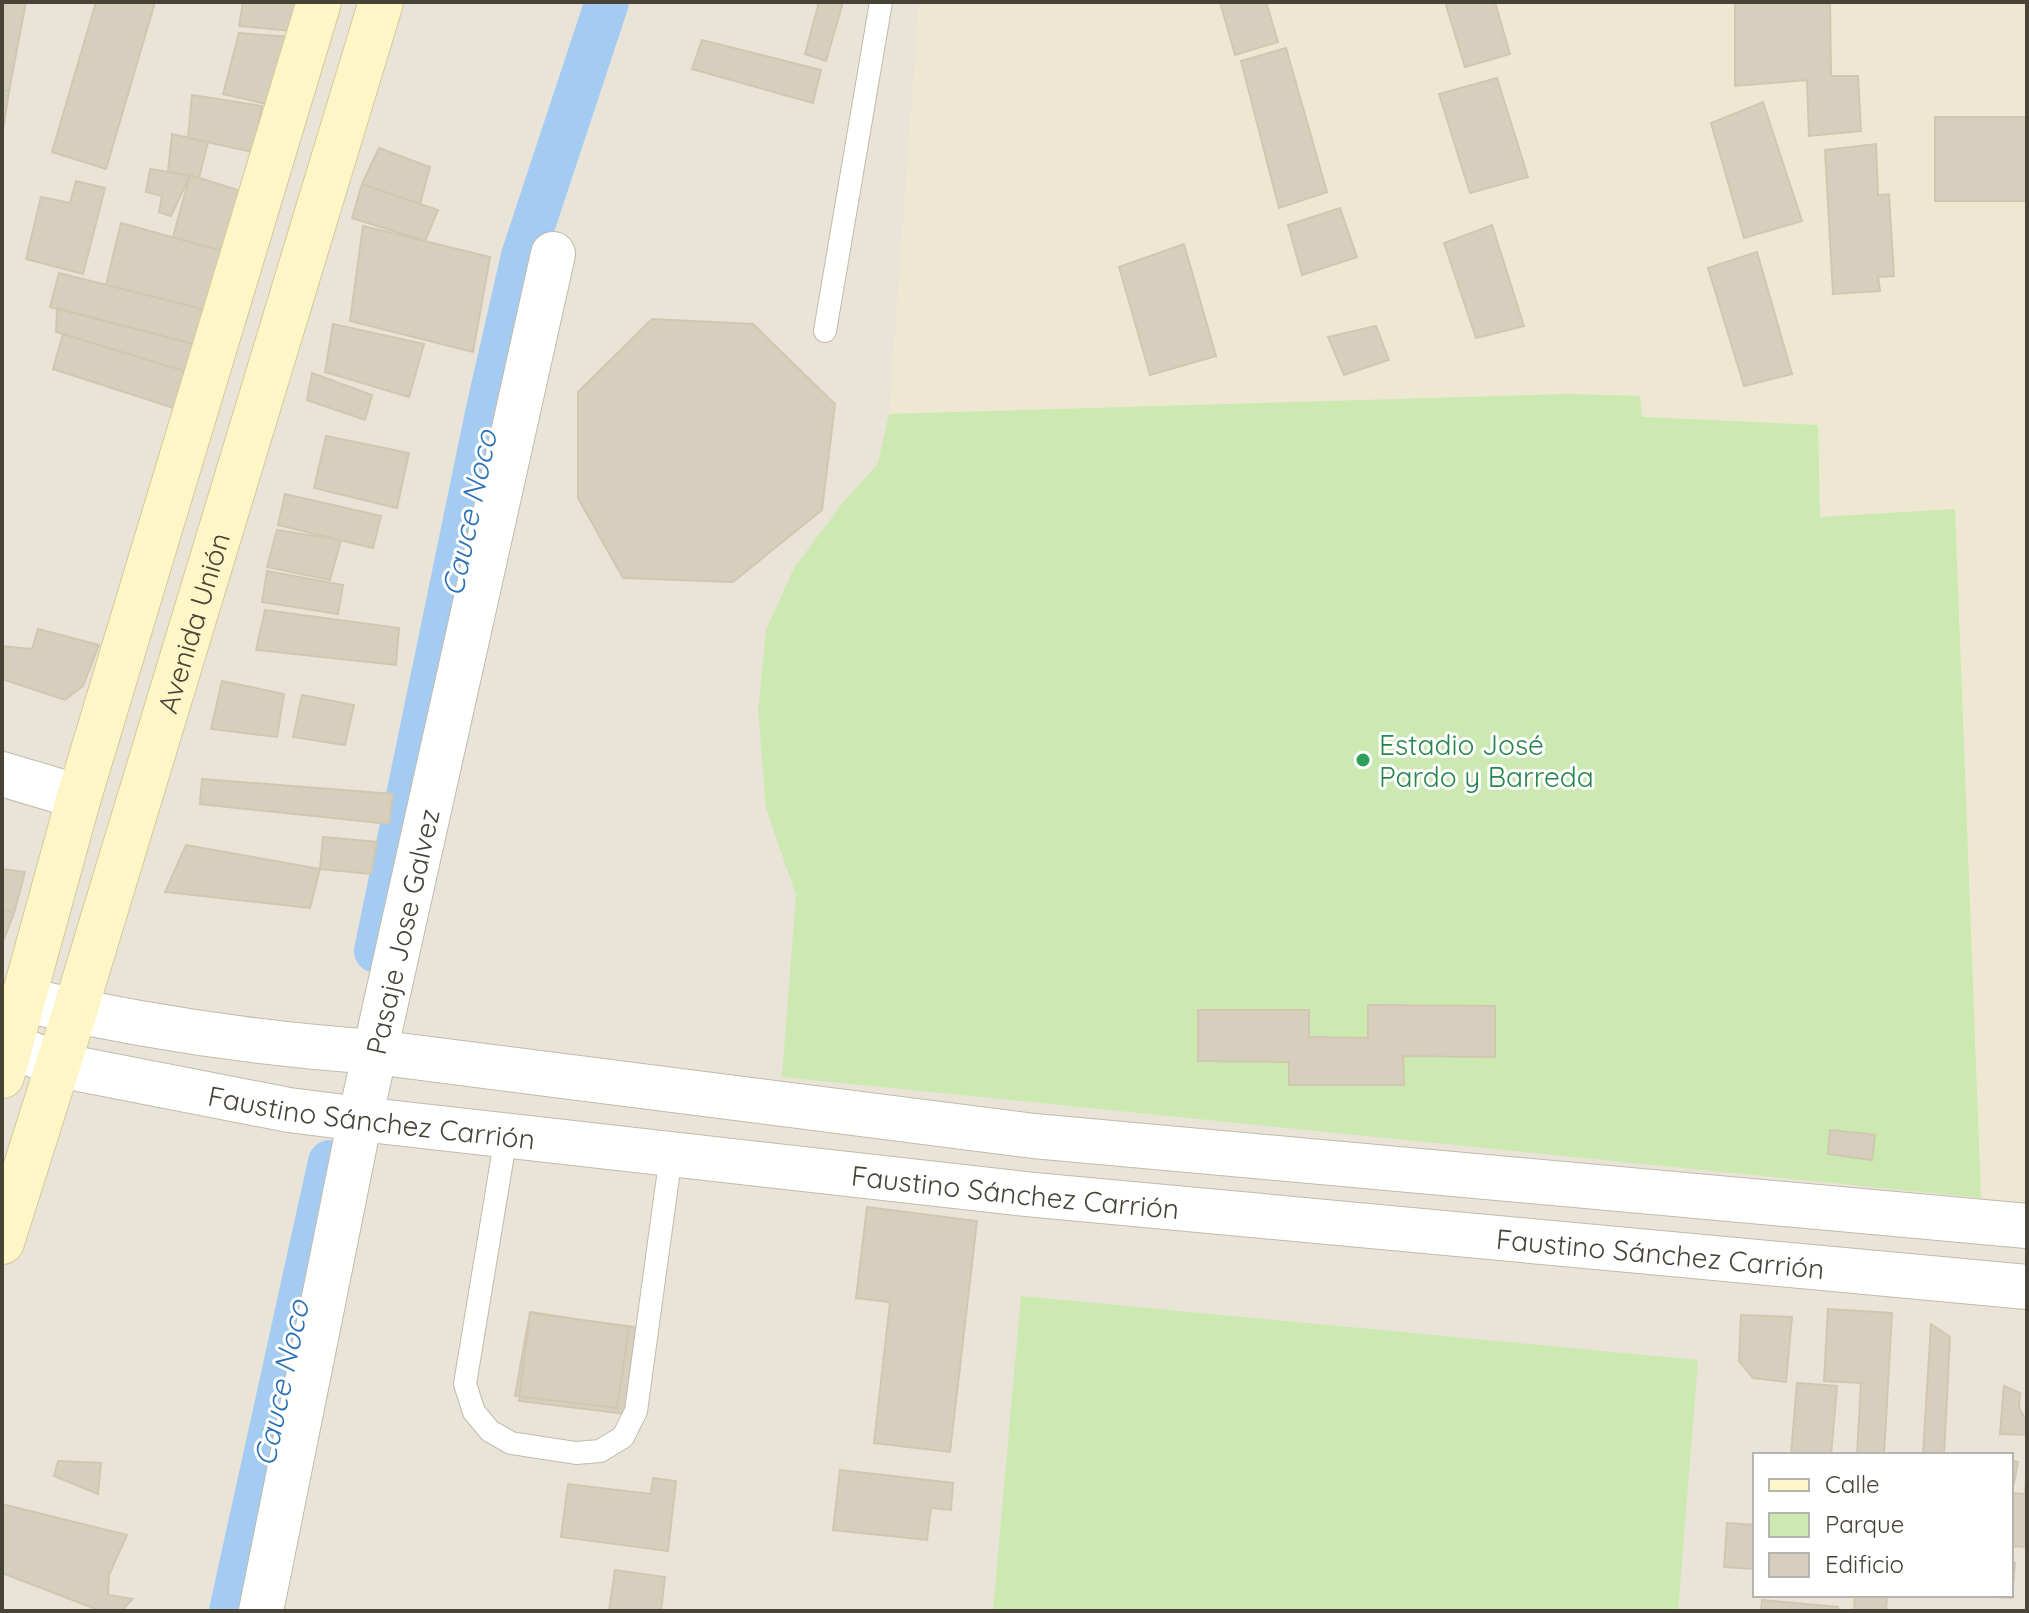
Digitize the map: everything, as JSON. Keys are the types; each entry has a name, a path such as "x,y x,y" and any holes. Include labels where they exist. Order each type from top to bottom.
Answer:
{"main road":[{"name":"Avenida Unión","path":"7,1061 79,797 319,2"},
{"name":"Avenida Unión","path":"2,1242 381,2"}],"street":[{"name":"Pasaje Jose Galvez","path":"261,1611 360,1119 553,254"},
{"path":"2,774 79,797"},
{"name":"Faustino Sánchez Carrión","path":"25,1000 289,1046 375,1052 1034,1136 2027,1226"},
{"name":"Faustino Sánchez Carrión","path":"7,1061 58,1065 289,1110 671,1155 1025,1194 2027,1287"},
{"path":"1025,1194 1034,1136"},
{"path":"1680,1254 1686,1195"}],"lane":[{"path":"825,331 881,2"},
{"path":"506,1136 465,1384 474,1412 490,1431 511,1443 576,1453 600,1451 623,1437 636,1411 671,1155"}],"shaded area":[{"path":"2,2 2027,2 2027,1611 2,1611"},
{"path":"919,2 2027,2 2027,1202 1981,1198 1958,621 1819,517 1818,425 1642,417 1639,396 1567,394 889,414"}],"green space":[{"name":"Estadio José Pardo y Barreda","path":"1567,394 1640,396 1642,417 1818,425 1820,517 1955,509 1981,1198 782,1077 796,895 766,808 758,711 766,630 794,568 845,500 878,464 889,414"},
{"path":"1021,1296 1698,1360 1678,1611 993,1611"}],"building":[{"path":"2,2 26,2 9,91 2,90"},
{"path":"96,2 155,2 106,169 52,152"},
{"path":"243,2 311,2 303,32 239,26"},
{"path":"819,2 843,2 826,61 805,54"},
{"path":"1220,2 1266,2 1278,42 1235,55"},
{"path":"1445,2 1495,2 1510,54 1465,67"},
{"path":"1735,2 1830,2 1831,76 1858,76 1861,131 1809,136 1807,80 1735,86"},
{"path":"239,33 304,38 284,108 223,94"},
{"path":"702,40 821,70 813,103 692,69"},
{"path":"1286,48 1327,192 1279,208 1241,61"},
{"path":"1497,78 1528,177 1470,193 1439,94"},
{"path":"2,90 9,91 2,137"},
{"path":"192,95 262,106 253,152 188,138"},
{"path":"1763,102 1802,221 1744,238 1711,123"},
{"path":"1935,117 2027,117 2027,201 1935,201"},
{"path":"172,134 208,142 199,178 168,172"},
{"path":"1876,144 1878,195 1889,194 1894,276 1878,277 1880,291 1833,294 1825,150"},
{"path":"379,148 430,167 420,204 362,184"},
{"path":"150,169 190,175 171,216 159,212 162,196 146,192"},
{"path":"190,175 253,195 233,254 173,237"},
{"path":"76,181 105,188 83,274 26,259 41,197 70,203"},
{"path":"362,184 438,210 425,241 352,218"},
{"path":"1340,208 1357,257 1302,275 1288,225"},
{"path":"121,223 233,254 222,314 106,285"},
{"path":"1492,225 1524,326 1476,338 1444,243"},
{"path":"363,226 490,257 473,352 350,321"},
{"path":"1184,244 1216,356 1150,375 1119,267"},
{"path":"1757,252 1792,374 1744,386 1708,268"},
{"path":"59,273 222,314 205,347 50,307"},
{"path":"57,308 205,347 197,375 56,332"},
{"path":"652,319 753,324 835,404 822,510 733,582 623,578 578,498 578,392"},
{"path":"333,324 424,344 409,397 325,372"},
{"path":"1376,326 1389,360 1344,375 1328,337"},
{"path":"63,334 197,375 186,412 53,369"},
{"path":"312,373 372,395 365,420 307,400"},
{"path":"326,436 409,453 397,508 314,488"},
{"path":"285,494 381,516 373,548 278,525"},
{"path":"277,530 341,540 330,580 267,567"},
{"path":"267,571 343,585 338,614 262,602"},
{"path":"265,610 399,628 396,665 256,650"},
{"path":"38,629 99,645 83,686 65,700 2,679 2,646 32,649"},
{"path":"222,681 284,694 277,737 211,729"},
{"path":"302,695 354,705 345,745 293,737"},
{"path":"202,779 393,794 389,824 200,804"},
{"path":"323,837 377,842 371,874 320,869"},
{"path":"186,845 320,869 310,908 165,892"},
{"path":"2,869 25,872 14,913 2,909"},
{"path":"2,909 14,913 4,939 2,939"},
{"path":"1368,1005 1495,1006 1495,1057 1403,1056 1404,1085 1289,1085 1289,1062 1198,1061 1198,1010 1309,1010 1309,1037 1368,1038"},
{"path":"1830,1130 1875,1135 1872,1160 1828,1154"},
{"path":"867,1207 977,1221 950,1452 874,1443 890,1302 856,1298"},
{"path":"1828,1309 1892,1313 1884,1453 1857,1453 1861,1383 1824,1381"},
{"path":"530,1312 629,1327 617,1408 515,1396"},
{"path":"530,1313 636,1327 625,1414 519,1401"},
{"path":"1741,1315 1792,1317 1786,1382 1753,1378 1739,1361"},
{"path":"1931,1324 1950,1337 1944,1453 1923,1453"},
{"path":"1797,1383 1837,1386 1831,1453 1791,1453"},
{"path":"2004,1386 2020,1393 2019,1408 2027,1422 2027,1435 2000,1434"},
{"path":"58,1461 101,1463 98,1494 54,1476"},
{"path":"2013,1461 2018,1462 2013,1483"},
{"path":"2027,1461 2027,1547 2013,1546 2013,1493 2025,1494"},
{"path":"840,1470 953,1483 951,1510 931,1508 927,1540 833,1530"},
{"path":"653,1478 676,1481 668,1551 561,1537 568,1484 651,1494"},
{"path":"2,1504 127,1535 109,1575 108,1595 133,1599 121,1611 101,1611 2,1573"},
{"path":"1727,1523 1753,1525 1753,1569 1724,1567"},
{"path":"615,1570 665,1577 661,1611 609,1611"},
{"path":"1855,1597 1887,1597 1886,1611 1854,1611"},
{"path":"1762,1600 1838,1607 1838,1611 1761,1611"}],"waterway":[{"name":"Cauce Noco","path":"376,951 488,409 523,256 607,2"},
{"name":"Cauce Noco","path":"231,1611 330,1162"}],"place":[{"name":"Estadio José Pardo y Barreda","path":"1363,760"}]}
